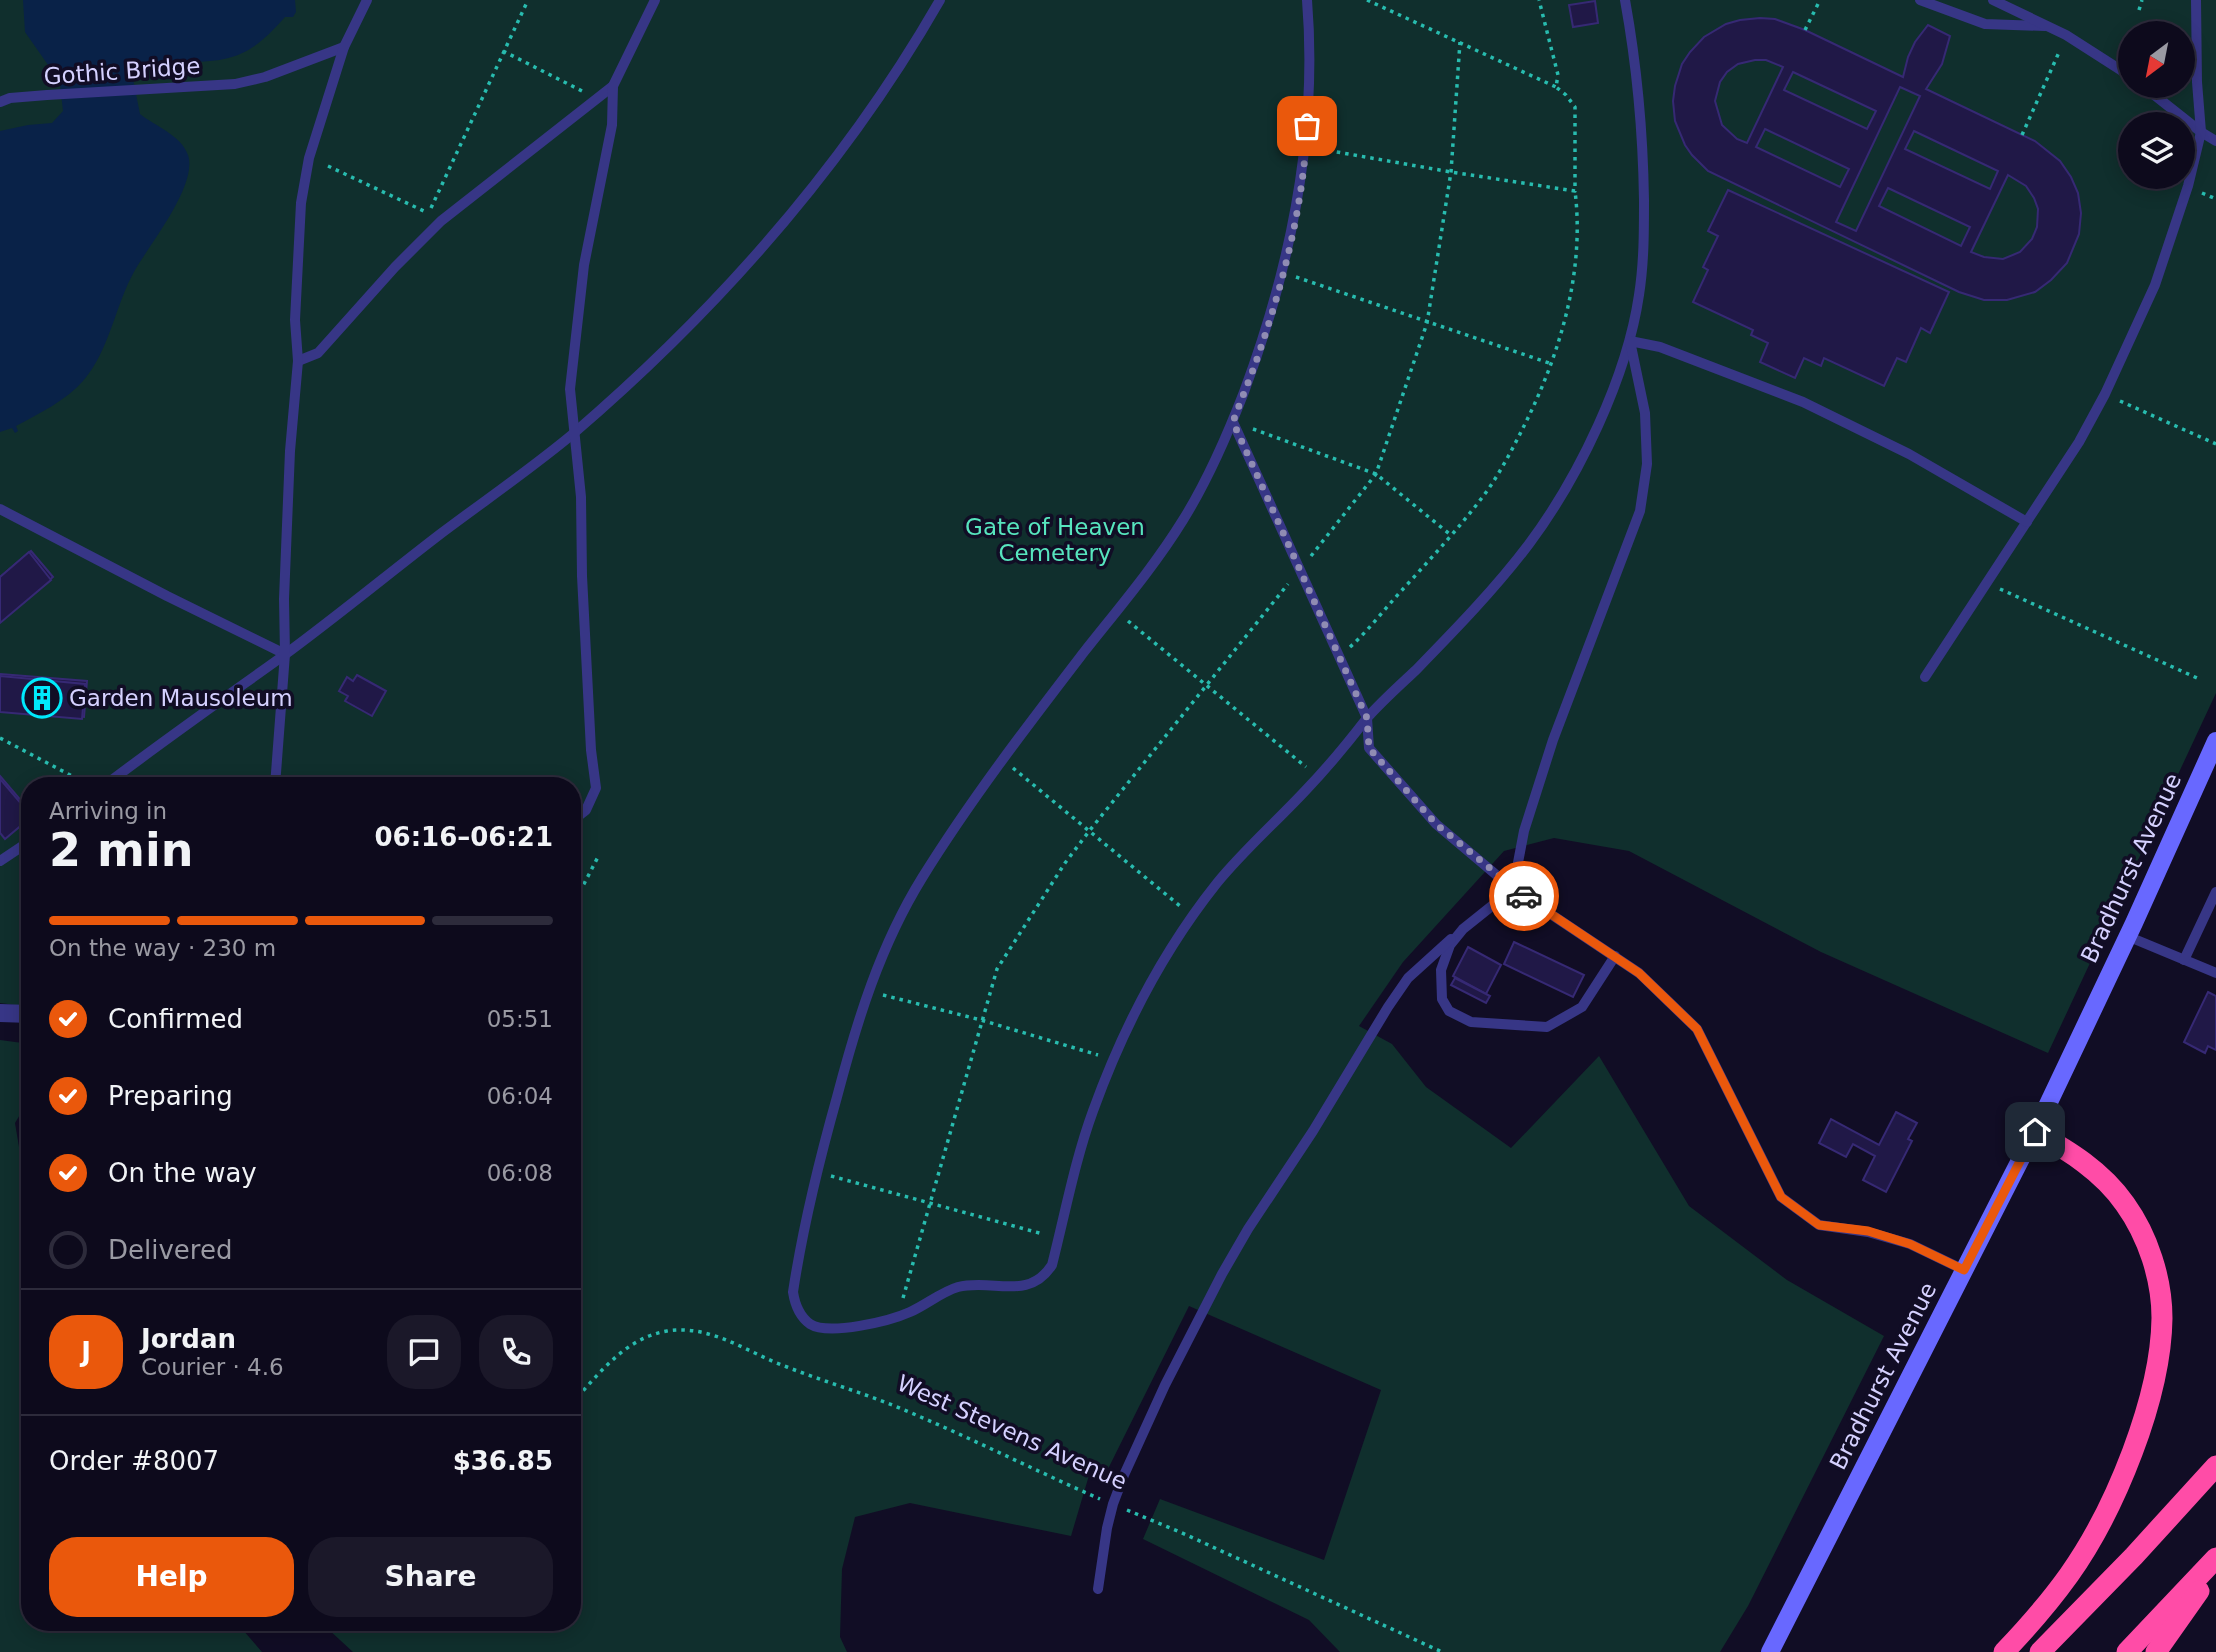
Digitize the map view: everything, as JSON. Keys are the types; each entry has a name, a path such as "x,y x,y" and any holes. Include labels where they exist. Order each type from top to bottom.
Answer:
{"highway":[{"path":"2004,1652 2070,1574 2113,1497 2146,1409 2160,1345 2162,1317 2160,1288 2152,1259 2141,1230 2126,1204 2106,1180 2086,1163 2035,1132"},
{"path":"2040,1652 2143,1547 2216,1466"},
{"path":"2127,1652 2216,1558"},
{"path":"2155,1652 2216,1567"}],"main road":[{"name":"Bradhurst Avenue","path":"1770,1652 2035,1132 2216,741"}],"street":[{"path":"0,1013 21,1014"}],"lane":[{"path":"276,777 285,654 284,599 290,451 298,361 295,320 301,203 309,158 344,47 367,0"},
{"path":"581,814 586,810 596,788 582,576 581,497 570,389 584,265 612,125 613,86 655,0"},
{"path":"116,777 285,654 534,465 575,432 682,333 782,224 843,147 889,83 940,0"},
{"path":"1307,0 1306,146 1291,238 1261,347 1233,422 1182,521 1158,558 1023,730 921,879 888,941 860,1010 817,1173 794,1282 796,1307 803,1318 814,1326 851,1327 881,1322 909,1312 955,1288 970,1285 1016,1287 1039,1280 1052,1265 1092,1112 1148,984 1178,936 1244,851 1338,756 1367,718 1466,617 1530,543 1585,453 1630,341 1639,296 1644,247 1643,150 1633,41 1625,0"},
{"path":"1920,0 1984,24 2048,26"},
{"path":"1993,0 2066,35 2118,68"},
{"path":"1925,677 2079,442 2105,394 2155,285 2188,186 2201,132 2197,82 2196,0"},
{"name":"Gothic Bridge","path":"5,100 235,84 265,77 344,47"},
{"path":"298,361 318,353 395,267 441,221 613,86"},
{"path":"2158,98 2216,141"},
{"path":"1630,341 1660,347 1804,402 1909,454 2027,522"},
{"path":"1098,1589 1113,1504 1165,1385 1248,1229 1313,1131 1408,978 1513,889 1524,831 1553,740 1640,511 1647,464 1645,413 1630,341"},
{"path":"1233,422 1367,718 1369,748 1436,824 1513,889 1639,973 1697,1029 1781,1197 1819,1225 1868,1231 1910,1244 1964,1270"},
{"path":"0,509 285,654"},
{"path":"0,861 21,847"},
{"path":"2184,960 2216,892"},
{"path":"1463,929 1450,945 1441,970 1442,999 1449,1010 1471,1022 1547,1027 1582,1007 1615,956"},
{"path":"2127,936 2216,973"}],"path":[{"path":"428,213 528,0"},
{"path":"1339,657 1452,536 1488,489 1511,452 1552,364 1577,259 1575,107 1566,94 1367,0"},
{"path":"1539,0 1558,75 1556,87"},
{"path":"1805,30 1820,0"},
{"path":"2139,10 2141,0"},
{"path":"2022,135 2066,35"},
{"path":"898,1316 997,969 1065,863 1090,830 1376,474 1427,323 1451,172 1460,42"},
{"path":"503,51 597,99"},
{"path":"1306,146 1575,191"},
{"path":"328,166 441,221"},
{"path":"1282,272 1552,364"},
{"path":"2105,394 2216,444"},
{"path":"1233,422 1376,474 1452,536"},
{"path":"1986,582 2197,678"},
{"path":"1116,611 1318,777"},
{"path":"0,738 73,777"},
{"path":"1003,760 1192,916"},
{"path":"581,890 599,855"},
{"path":"868,992 981,1020 1114,1059"},
{"path":"817,1173 1058,1238"},
{"name":"West Stevens Avenue","path":"581,1393 632,1343 648,1335 688,1330 728,1339 789,1368 904,1410 1442,1652"}],"green space":[{"name":"Gate of Heaven Cemetery","path":"0,0 2216,0 2216,693 2048,1053 1821,952 1629,851 1554,838 1504,851 1403,962 1359,1026 1392,1044 1426,1087 1511,1148 1599,1056 1689,1206 1787,1280 1884,1336 1748,1606 1720,1652 1340,1652 1309,1620 1143,1539 1160,1499 1324,1560 1381,1390 1189,1306 1104,1477 1090,1472 1071,1536 910,1503 855,1517 842,1569 840,1637 847,1652 353,1652 330,1631 581,1631 581,777 21,777 21,1006 0,1003"},
{"path":"0,1040 21,1043 21,1113 15,1123 21,1159 21,1631 244,1631 262,1652 0,1652"}],"water":[{"path":"23,0 295,0 296,12 293,17 285,17 261,41 239,55 214,61 154,62 138,65 132,74 140,114 174,136 185,148 189,167 186,182 171,214 135,270 100,356 92,369 68,395 16,426 18,431 15,433 12,428 0,432 0,131 52,123 63,111 59,75 53,72 25,32"}],"building":[{"path":"1595,1 1598,23 1573,27 1569,5"},
{"path":"1775,19 1805,30 1903,77 1915,42 1928,25 1950,36 1942,64 1926,89 2035,141 2060,161 2078,193 2081,213 2079,234 2067,263 2035,292 2007,300 1984,300 1959,292 1708,171 1685,145 1675,121 1675,86 1682,64 1704,37 1726,24 1740,20","holes":["1755,60 1766,60 1783,67 1747,143 1737,139 1722,125 1715,101 1720,82 1727,72 1738,64","1793,72 1876,111 1867,129 1784,90","1900,87 1920,96 1856,231 1836,222","1765,129 1849,169 1840,187 1756,147","1914,131 1998,171 1990,189 1905,149","2008,175 2026,186 2034,198 2038,209 2037,227 2032,239 2020,252 2003,259 1984,257 1971,252","1888,188 1970,227 1961,246 1879,206"]},
{"path":"1728,190 1949,292 1930,333 1921,328 1906,362 1897,358 1884,386 1824,358 1821,366 1804,358 1795,378 1760,362 1768,343 1751,335 1753,330 1693,302 1708,270 1703,267 1718,236 1708,231"},
{"path":"31,551 53,577 0,622 0,577"},
{"path":"29,552 51,580 0,623 0,577"},
{"name":"Garden Mausoleum","path":"0,674 87,681 84,717 0,710"},
{"path":"357,675 386,691 372,716 345,701 348,696 339,691 347,677 353,681"},
{"name":"Garden Mausoleum","path":"0,676 85,684 82,719 0,712"},
{"path":"0,776 21,800 21,824 7,836 0,829"},
{"path":"0,779 21,804 21,826 5,839 0,833"},
{"path":"1514,942 1584,975 1573,997 1504,964"},
{"path":"1468,947 1501,965 1486,994 1453,976"},
{"path":"1455,978 1490,996 1486,1003 1451,985"},
{"path":"2208,992 2216,996 2216,1050 2208,1046 2205,1053 2184,1042"},
{"path":"1896,1112 1917,1123 1908,1139 1912,1141 1886,1192 1863,1180 1875,1156 1853,1144 1846,1157 1819,1143 1831,1119 1879,1145"}],"way so far":[{"path":"1307,126 1301,188 1291,238 1261,347 1233,422 1367,718 1369,748 1436,824 1524,896"}],"place":[{"name":"Garden Mausoleum","path":"42,698"}],"route":[{"path":"1524,896 1639,973 1697,1029 1781,1197 1819,1225 1868,1231 1910,1244 1964,1270 2035,1132"}]}
